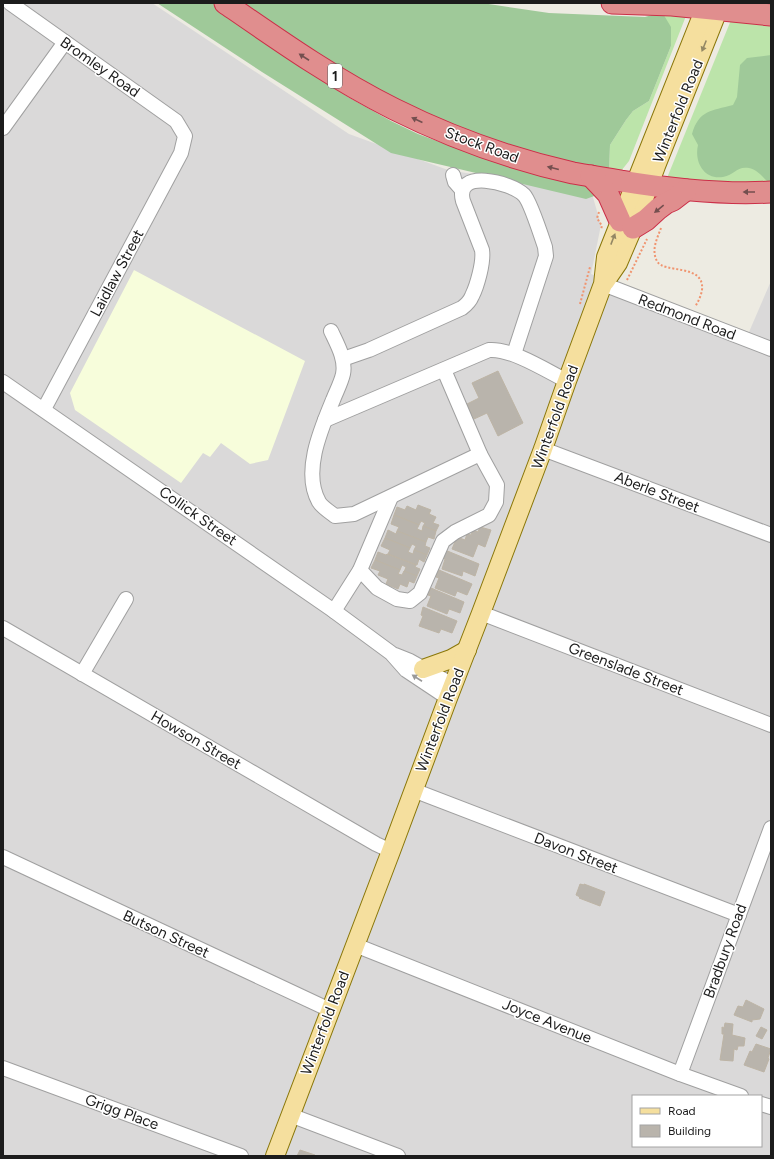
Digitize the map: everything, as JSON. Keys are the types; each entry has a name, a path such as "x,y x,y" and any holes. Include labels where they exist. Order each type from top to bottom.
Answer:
{"highway":[{"name":"Stock Road","path":"225,3 290,48 358,90 421,122 485,147 545,166 591,176 686,190 771,192"},
{"path":"612,3 674,4 758,10"},
{"path":"591,176 608,194 613,203 634,228 666,203 673,200 686,190"}],"main road":[{"name":"Winterfold Road","path":"275,1156 543,449 603,284 606,257 634,228 642,184 713,6"},
{"path":"423,669 452,660 467,650"}],"street":[{"name":"Bromley Road","path":"10,3 176,121 185,136"},
{"path":"3,128 65,42"},
{"name":"Laidlaw Street","path":"44,409 181,153 185,136"},
{"path":"453,175 455,182 462,190"},
{"path":"343,359 383,344 462,308 468,303 472,296 482,265 483,257 482,250 463,202 462,190 470,183 481,180 489,180 512,187 520,191 526,197 545,247 546,256 514,354"},
{"name":"Redmond Road","path":"603,284 771,349"},
{"path":"331,331 343,359 343,374 325,420 313,461 313,486 319,503 335,516 354,514 480,454"},
{"path":"325,420 489,350 514,354 567,381"},
{"path":"360,570 376,588 397,599 410,601 420,593 443,541 455,532 489,515 496,502 497,485 480,454 444,370"},
{"name":"Collick Street","path":"4,383 44,409 334,611 391,653 406,670 450,691"},
{"name":"Aberle Street","path":"543,449 771,535"},
{"path":"334,611 360,570 391,497"},
{"path":"82,674 126,599"},
{"name":"Greenslade Street","path":"482,613 771,725"},
{"name":"Howson Street","path":"3,628 376,844 391,851"},
{"name":"Collick Street","path":"391,653 410,661 423,669 450,691"},
{"name":"Davon Street","path":"413,790 738,915"},
{"name":"Bradbury Road","path":"680,1074 771,828"},
{"name":"Butson Street","path":"3,857 330,1010"},
{"name":"Joyce Avenue","path":"355,945 680,1074 737,1095"},
{"name":"Grigg Place","path":"3,1068 242,1156"},
{"path":"290,1115 398,1156"}],"path":[{"path":"600,211 598,218 602,226 600,233"},
{"path":"660,224 660,230 654,249 657,262 669,267 688,271 697,276 701,282 702,290 692,318"},
{"path":"625,283 634,228"},
{"path":"578,308 591,263"}],"shaded area":[{"path":"3,3 152,3 349,134 448,170 592,194 601,225 591,274 749,332 771,281 771,1156 3,1156"},
{"path":"134,270 305,361 268,460 250,464 221,443 210,457 203,453 181,483 75,410 70,393"}],"green space":[{"path":"157,3 214,3 348,97 391,121 418,134 456,148 586,185 597,195 586,199 391,153 262,72"},
{"path":"238,3 482,3 549,13 645,17 662,12 671,27 671,46 649,101 633,111 610,145 609,172 482,140 351,79"},
{"path":"662,12 686,16 629,161 621,171 609,172 610,145 633,111 649,101 671,46"},
{"path":"731,20 771,22 771,184 742,185 667,178"},
{"path":"771,55 771,182 768,182 757,172 749,168 738,169 723,177 711,176 706,173 699,163 697,151 698,145 692,134 695,126 702,116 712,110 733,105 737,97 740,65 747,58"}],"building":[{"path":"498,371 523,423 498,436 487,413 474,419 467,404 479,398 472,383"},
{"path":"418,505 431,510 429,514 436,517 433,523 439,525 436,531 423,526 425,523 421,521 419,525 394,515 397,507 405,510 407,506 416,510"},
{"path":"394,515 419,525 417,529 422,531 423,526 436,531 434,539 428,537 426,542 397,531 399,527 391,524"},
{"path":"480,527 491,530 485,547 478,544 473,557 452,549 457,537 465,540 467,534 471,535 473,530 478,532"},
{"path":"388,530 396,534 397,531 426,542 425,546 430,548 427,555 414,550 416,546 412,544 410,548 385,538"},
{"path":"385,538 410,548 408,552 413,554 414,550 427,555 424,562 419,559 417,565 388,554 390,550 381,546"},
{"path":"445,550 479,564 475,576 463,571 462,576 442,569 445,559 443,557"},
{"path":"378,552 416,565 415,567 420,569 417,576 404,572 406,567 402,565 400,570 375,560"},
{"path":"375,560 400,570 398,574 402,575 404,571 417,576 414,583 409,581 407,587 400,584 398,589 386,584 388,579 378,575 380,571 371,568"},
{"path":"439,570 472,584 467,595 457,591 455,596 435,588 439,578 436,577"},
{"path":"431,588 464,602 460,613 449,609 447,614 427,606 431,596 428,595"},
{"path":"423,607 457,621 452,633 441,629 439,633 419,626 423,616 421,615"},
{"path":"580,884 584,884 605,892 600,906 579,898 580,897 576,895"},
{"path":"746,1000 764,1009 760,1019 752,1020 752,1022 734,1015 738,1006 743,1007"},
{"path":"725,1023 733,1024 732,1035 745,1038 744,1046 738,1046 737,1050 734,1049 733,1061 720,1060 724,1034 722,1034 722,1027 724,1028"},
{"path":"761,1027 767,1030 762,1039 756,1036"},
{"path":"756,1044 771,1049 764,1072 744,1065 750,1051 752,1052"},
{"path":"300,1150 315,1155 315,1156 297,1156"}]}
